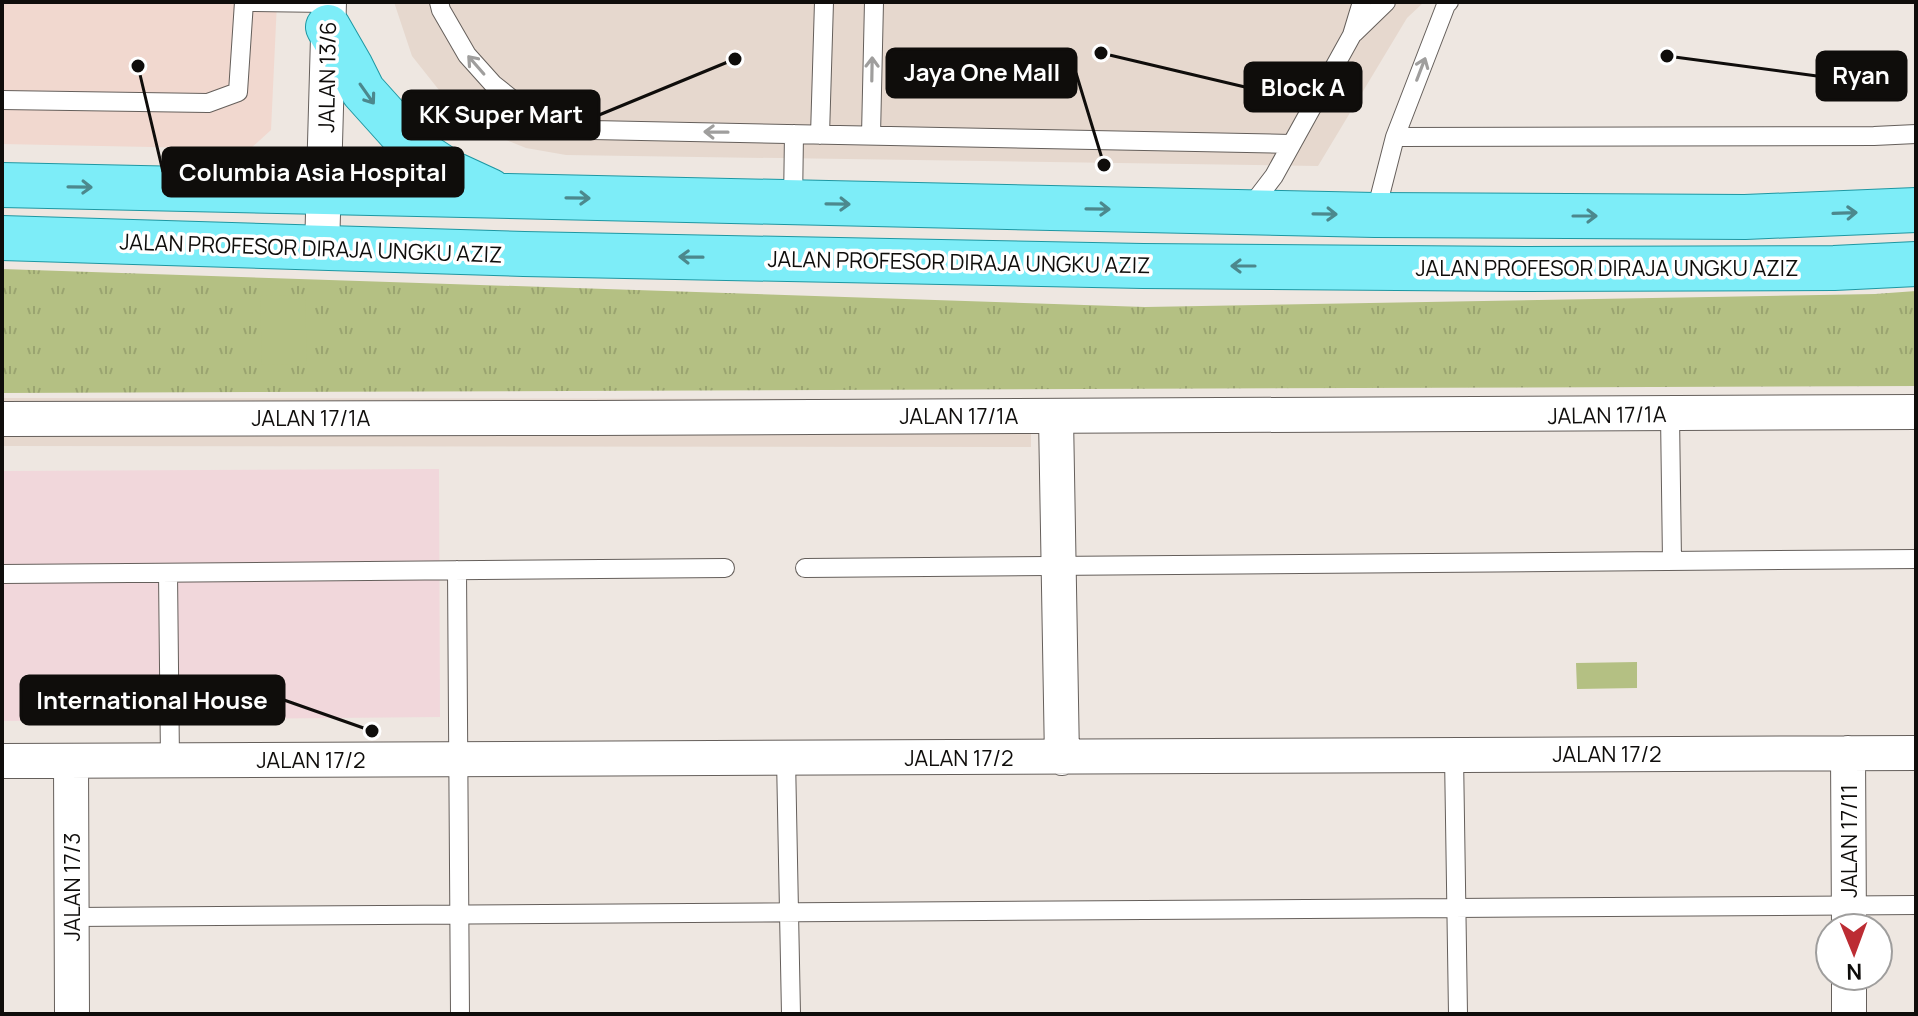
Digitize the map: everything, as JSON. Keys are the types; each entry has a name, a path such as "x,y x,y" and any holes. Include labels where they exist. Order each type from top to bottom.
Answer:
{"main road":[{"path":"328,11 363,91 416,150 451,173 500,196"},
{"path":"2,185 1375,215 1745,217 1916,210"},
{"name":"JALAN PROFESOR DIRAJA UNGKU AZIZ","path":"2,238 322,249 1159,266 1803,269 1916,264"}],"street":[{"name":"JALAN 13/6","path":"322,249 328,11"},
{"name":"JALAN 17/1A","path":"2,419 1413,417 1916,412"},
{"path":"1056,417 1062,758"},
{"name":"JALAN 17/11","path":"1848,753 1849,912"},
{"name":"JALAN 17/2","path":"2,761 1916,753"},
{"name":"JALAN 17/3","path":"71,761 72,1014"},
{"path":"1849,992 1849,1014"}],"lane":[{"path":"2,100 208,103 238,92 244,2"},
{"path":"250,2 328,11"},
{"path":"439,2 467,55 493,84 523,108 562,125 592,130 1291,144"},
{"path":"820,135 824,2"},
{"path":"871,135 874,2"},
{"path":"1247,212 1274,176 1352,35 1362,2"},
{"path":"1352,35 1386,2"},
{"path":"1375,215 1395,137 1449,2"},
{"path":"793,203 794,134"},
{"path":"1395,137 1916,134"},
{"path":"1670,415 1672,561"},
{"path":"805,568 1916,559"},
{"path":"2,574 725,568"},
{"path":"457,570 460,1014"},
{"path":"168,573 170,761"},
{"path":"1454,755 1458,1014"},
{"path":"786,758 791,1014"},
{"path":"1877,912 1916,905"},
{"path":"72,917 1456,908 1814,916"}],"shaded area":[{"path":"2,2 277,2 271,130 250,149 2,144"},
{"path":"394,2 1424,2 1407,18 1318,166 566,155 526,148 489,133 454,109 412,56"},
{"path":"2,398 1031,399 1031,447 2,446"},
{"path":"439,469 440,717 2,721 2,471"}],"green space":[{"path":"2,269 1145,307 1916,291 1916,386 2,393"},
{"path":"305,295 307,364 262,365 260,296"},
{"path":"1637,662 1637,688 1577,689 1576,663"}],"place":[{"name":"Block A","path":"1101,53"},
{"name":"Ryan","path":"1667,56"},
{"name":"KK Super Mart","path":"735,59"},
{"name":"Columbia Asia Hospital","path":"138,66"},
{"name":"Jaya One Mall","path":"1104,165"},
{"name":"International House","path":"372,731"}]}
